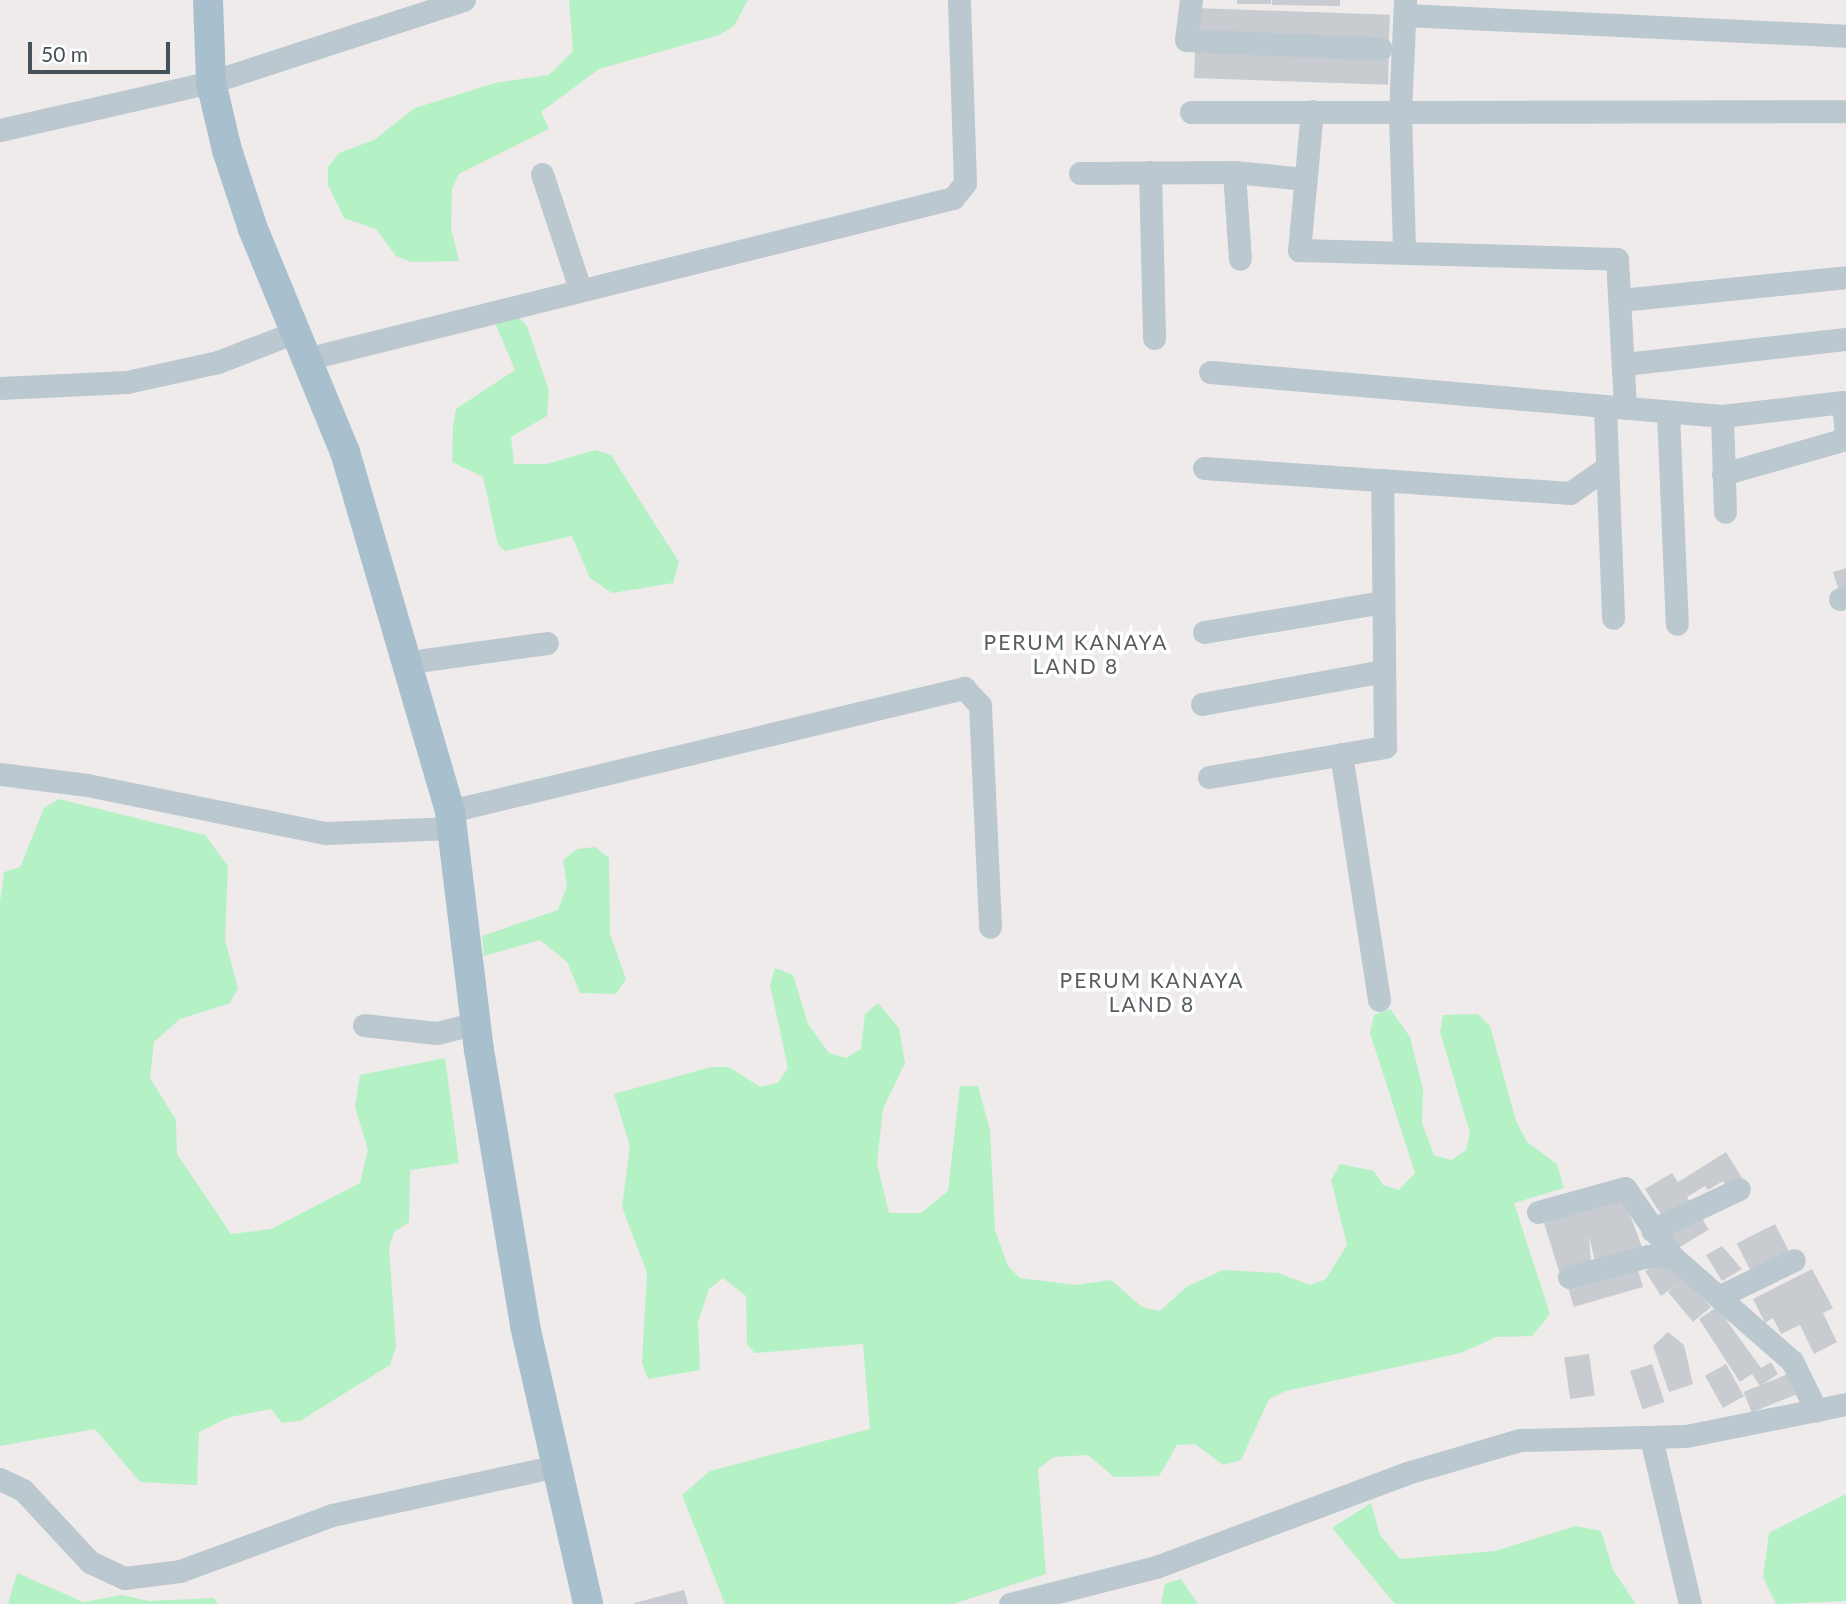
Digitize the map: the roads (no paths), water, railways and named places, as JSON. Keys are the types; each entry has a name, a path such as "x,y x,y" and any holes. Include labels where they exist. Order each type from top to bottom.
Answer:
{"main road":[{"path":"208,0 211,82 253,229 304,344 410,662 451,820 475,1023 525,1326 585,1603"}],"street":[{"path":"0,130 211,82 464,0"},
{"path":"0,388 127,382 580,289 958,195 965,183 959,0"},
{"path":"1191,0 1186,40 1381,49"},
{"path":"1404,249 1400,112 1405,8 1846,37"},
{"path":"1312,111 1299,250 1404,249 1617,259 1625,364 1615,407 1606,468 1613,618"},
{"path":"1191,112 1846,111"},
{"path":"1150,172 1154,338"},
{"path":"1080,173 1234,172 1306,179"},
{"path":"1234,172 1240,259"},
{"path":"542,174 580,289"},
{"path":"1621,300 1846,277"},
{"path":"1625,364 1846,339"},
{"path":"1210,372 1615,407 1668,414 1722,416 1843,402 1846,438 1723,474"},
{"path":"1668,414 1677,624"},
{"path":"1722,416 1725,512"},
{"path":"1204,468 1570,493 1606,468"},
{"path":"1209,776 1385,747 1382,480"},
{"path":"1204,632 1384,602"},
{"path":"410,662 547,643"},
{"path":"1202,704 1384,671"},
{"path":"0,774 86,785 326,833 451,820 964,688 980,705 990,927"},
{"path":"1341,754 1379,1000"},
{"path":"364,1025 437,1032 475,1023"},
{"path":"1538,1212 1625,1188 1673,1257 1792,1361 1815,1410"},
{"path":"1652,1230 1739,1189"},
{"path":"1569,1277 1648,1256 1673,1257"},
{"path":"1720,1296 1794,1260"},
{"path":"1010,1604 1156,1567 1407,1473 1520,1440 1651,1438 1846,1404"},
{"path":"1651,1438 1690,1604"},
{"path":"0,1479 23,1490 90,1562 124,1578 180,1571 310,1521 556,1466"}],"district":[{"name":"PERUM KANAYA LAND 8","path":"1076,654"},
{"name":"PERUM KANAYA LAND 8","path":"1152,992"}]}
